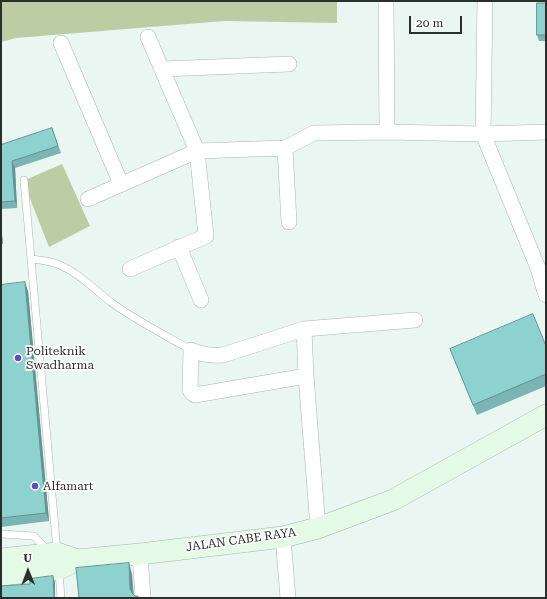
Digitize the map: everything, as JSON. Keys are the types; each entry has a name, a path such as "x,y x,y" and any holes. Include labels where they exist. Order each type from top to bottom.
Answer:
{"main road":[{"name":"JALAN CABE RAYA","path":"1,559 61,559 140,554 283,537 318,528 393,500 546,415"},
{"name":"JALAN CABE RAYA","path":"1,575 61,559"}],"street":[{"path":"386,1 387,132"},
{"path":"485,1 483,134 538,268 546,295"},
{"path":"130,269 206,236 197,151 148,37"},
{"path":"61,43 121,184"},
{"path":"162,68 289,64"},
{"path":"88,200 197,151 285,148 314,133 387,132 483,134 546,132"},
{"path":"285,148 289,222"},
{"path":"179,247 201,300"},
{"path":"306,376 195,395 190,390 191,350 203,355 223,355 304,330 415,320"},
{"path":"304,330 306,376 318,528"},
{"path":"283,537 288,598"},
{"path":"140,554 143,598"}],"lane":[{"path":"24,180 61,559 58,574 61,598"},
{"path":"31,259 47,260 61,265 113,303 191,350"},
{"path":"1,534 34,536 61,559"}],"green space":[{"path":"1,1 337,1 337,23 224,21 16,38 1,42"},
{"path":"62,164 90,226 49,247 23,181"}],"building":[{"path":"537,3 546,3 546,35 537,35"},
{"path":"52,128 58,146 12,161 15,201 1,202 1,145"},
{"name":"Politeknik Swadharma","path":"25,282 46,513 1,518 1,285"},
{"path":"533,314 546,346 546,374 473,405 450,349"},
{"path":"129,563 130,589 135,596 138,596 138,598 79,598 76,568"},
{"path":"53,576 54,598 1,598 1,586 30,584 30,579"}],"place":[{"name":"Politeknik Swadharma","path":"18,358"},
{"name":"Alfamart","path":"35,486"}]}
